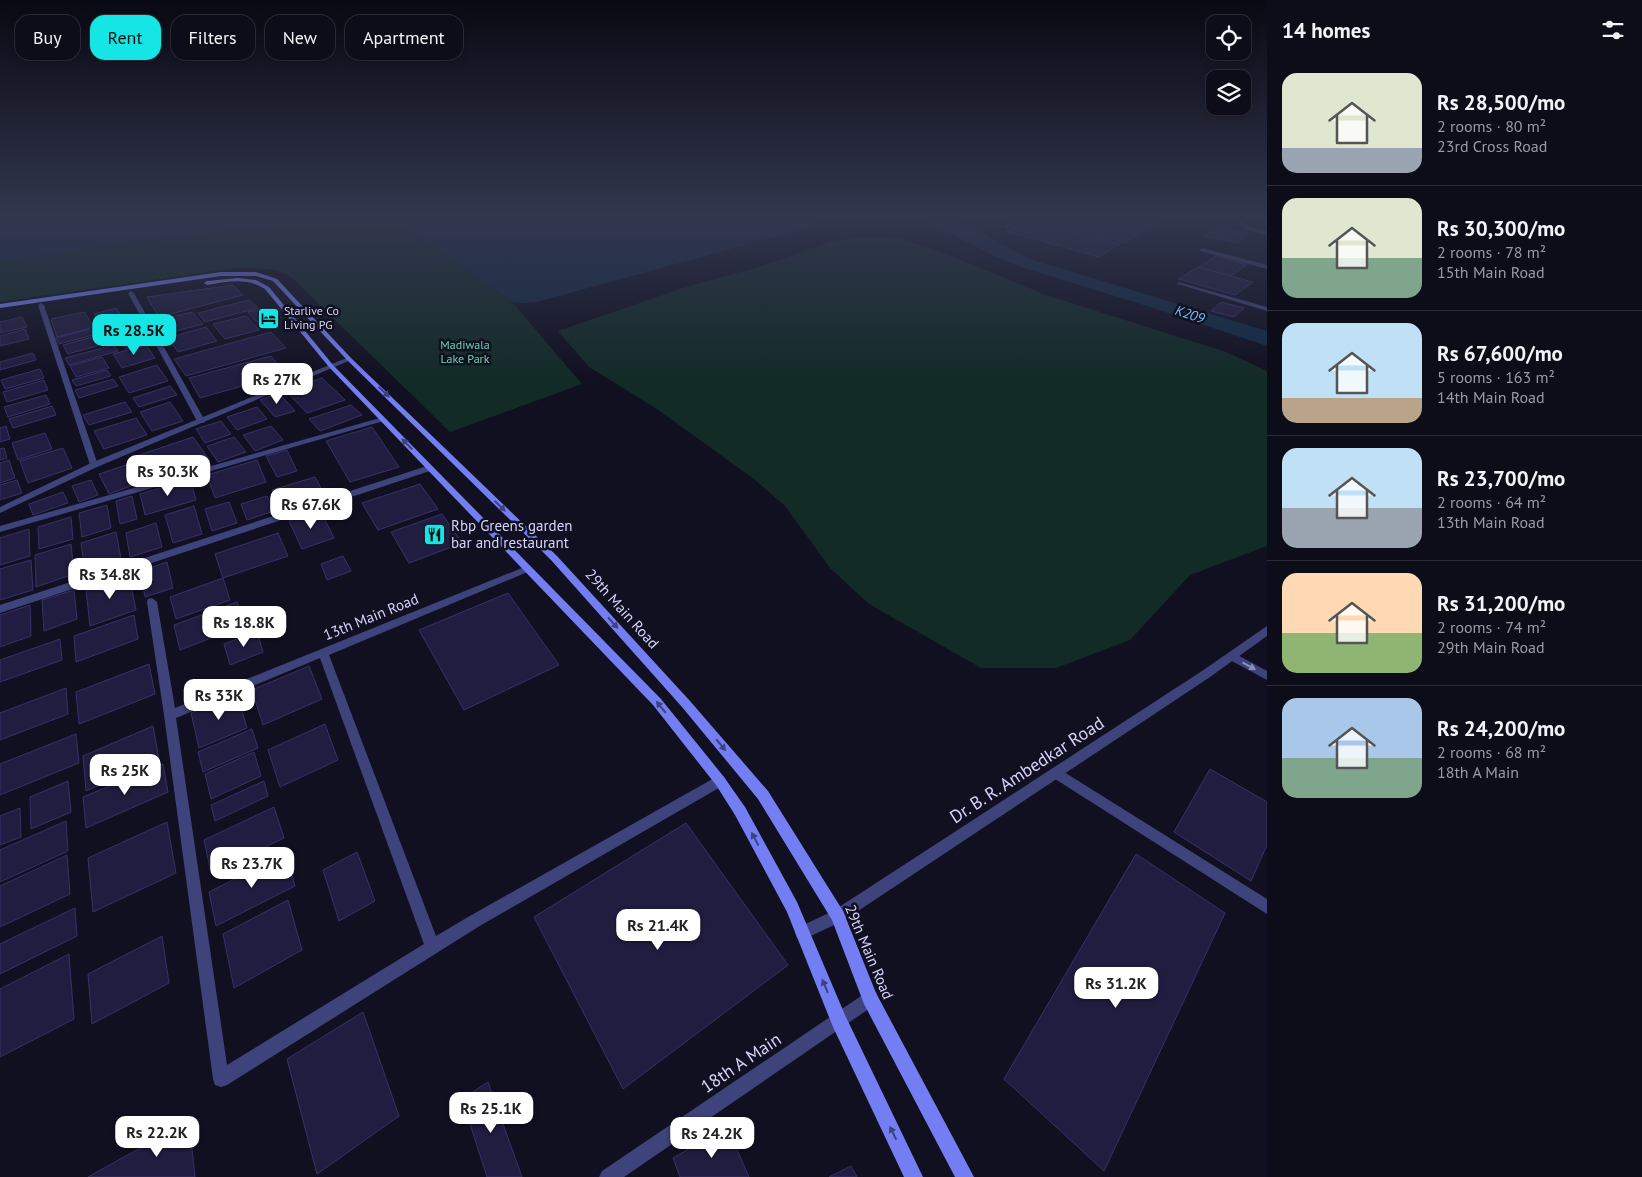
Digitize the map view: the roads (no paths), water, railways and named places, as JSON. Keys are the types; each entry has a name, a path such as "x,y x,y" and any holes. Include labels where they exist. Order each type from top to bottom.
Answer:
{"main road":[{"name":"29th Main Road","path":"0,306 221,274 256,274 275,280 349,359 554,558 686,704 763,795 838,916 870,998 965,1177"},
{"path":"0,312 40,305 238,280 260,283 273,293 331,366 657,702 720,781 740,811 792,906 839,1021 914,1177"}],"street":[{"path":"1180,283 1267,309"},
{"path":"131,293 201,421"},
{"path":"40,305 94,465"},
{"path":"0,510 94,465 349,359"},
{"path":"0,529 383,420"},
{"path":"0,609 430,468"},
{"name":"13th Main Road","path":"170,715 527,569"},
{"path":"152,602 170,715 221,1080 473,922 720,781"},
{"name":"Dr. B. R. Ambedkar Road","path":"802,933 838,916 1232,656 1267,630"},
{"path":"323,653 433,948"},
{"path":"1232,656 1267,676"},
{"path":"1056,773 1267,907"},
{"name":"18th A Main","path":"608,1177 839,1021 870,998"}],"water":[{"path":"466,270 654,270 537,302 512,302"},
{"name":"K209","path":"1030,270 1065,270 1267,331 1267,346"}],"place":[{"name":"Starlive Co Living PG","path":"268,318"},
{"name":"Rbp Greens garden bar and restaurant","path":"435,535"}],"park label":[{"name":"Madiwala Lake Park","path":"465,352"}]}
